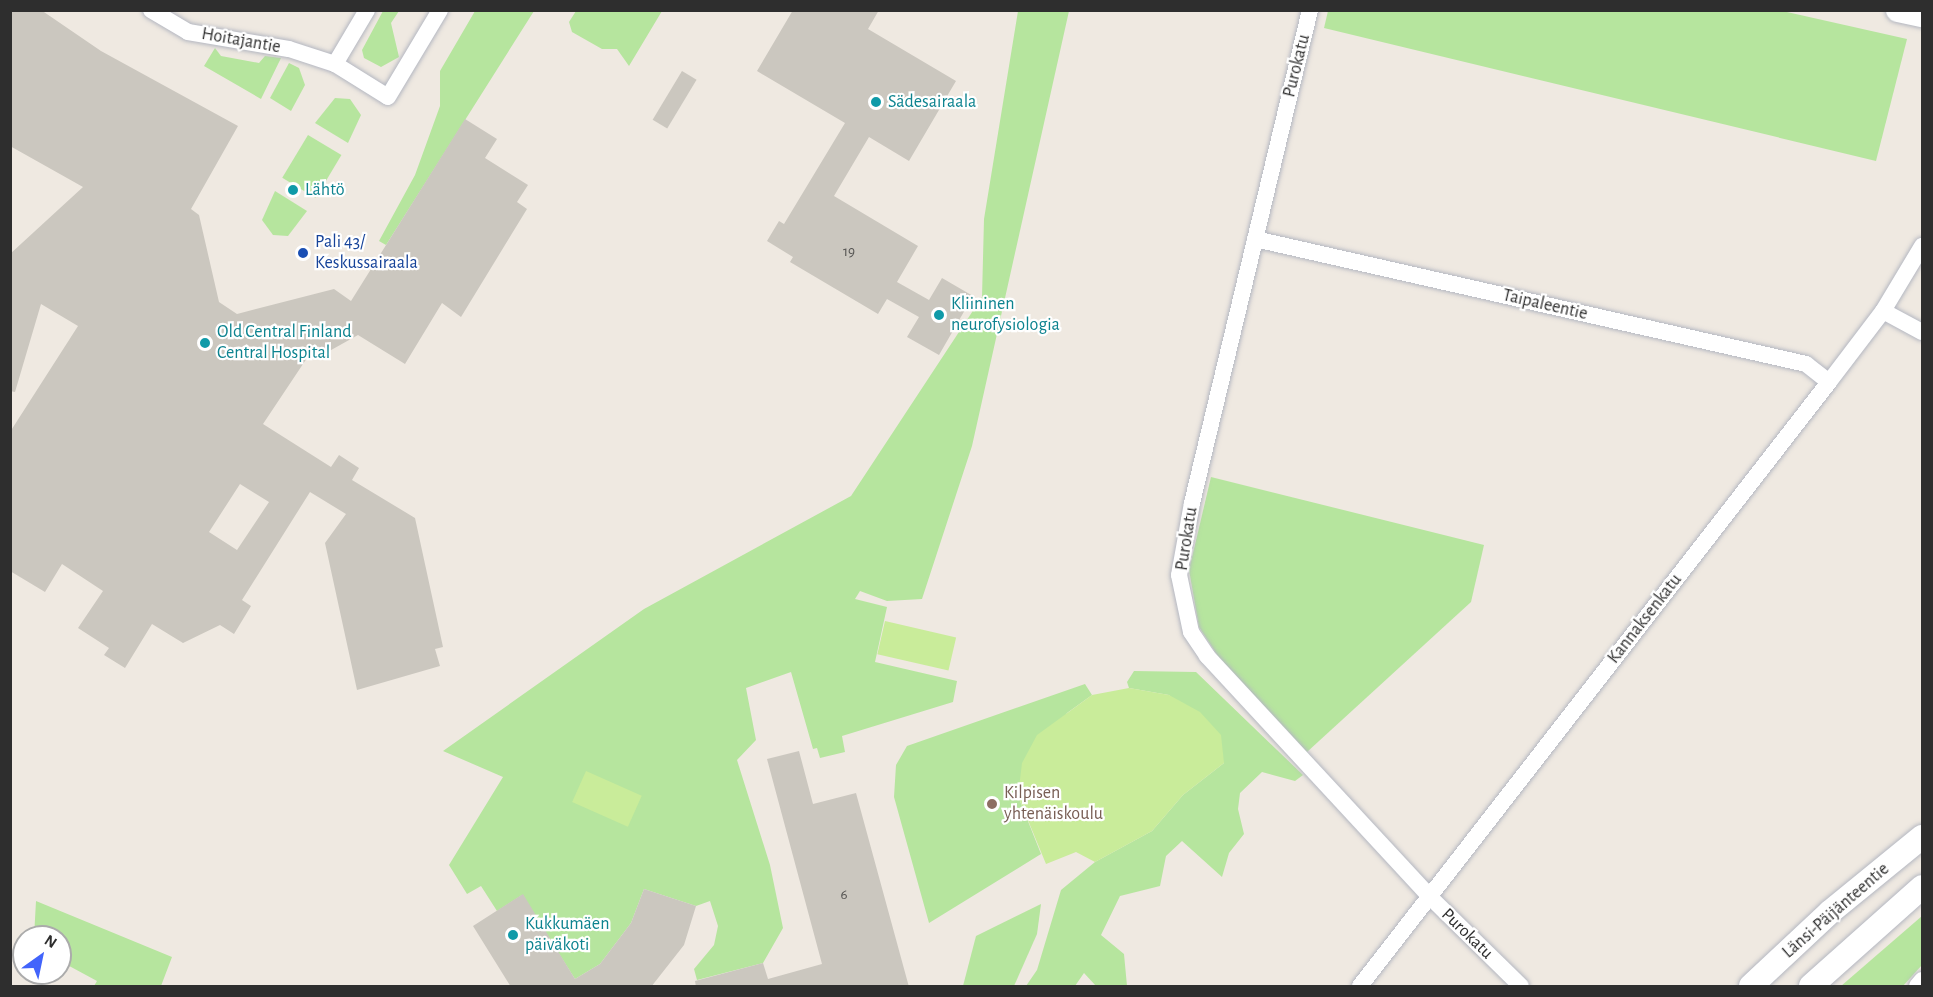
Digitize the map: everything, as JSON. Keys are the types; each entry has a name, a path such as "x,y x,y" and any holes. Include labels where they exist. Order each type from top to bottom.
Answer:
{"main road":[{"path":"1899,10 1923,15"},
{"name":"Länsi-Päijänteentie","path":"1750,987 1830,912 1923,837"},
{"path":"1811,987 1923,887"}],"street":[{"name":"Hoitajantie","path":"151,10 188,32 289,49 335,64 388,97 440,10"},
{"path":"335,64 367,10"},
{"name":"Purokatu","path":"1310,10 1255,239 1179,575 1191,632 1207,656 1430,897 1521,987"},
{"name":"Taipaleentie","path":"1255,239 1806,364 1829,382"},
{"name":"Kannaksenkatu","path":"1360,987 1883,311 1923,246"},
{"path":"1883,311 1923,332"},
{"path":"1917,987 1923,980"}],"green space":[{"path":"1778,10 1907,39 1876,161 1324,28 1328,11"},
{"path":"383,11 399,11 391,23 399,57 381,67 364,58 362,50"},
{"path":"475,11 534,11 386,245 379,241 415,175 440,106 440,71"},
{"path":"576,11 662,11 629,66 617,49 602,49 572,32 569,22"},
{"path":"1018,11 1069,11 972,446 922,599 887,601 860,591 855,599 887,607 875,662 957,681 953,702 842,736 845,752 820,758 817,748 813,749 791,672 746,688 756,740 737,760 770,865 783,928 763,963 697,980 694,969 714,945 718,926 710,901 696,906 644,889 631,923 600,964 575,979 522,895 497,911 481,886 467,894 449,865 503,777 443,751 644,609 851,496 982,297 984,219"},
{"path":"215,48 221,56 259,63 265,56 281,58 261,99 204,66"},
{"path":"289,63 299,68 305,85 291,111 270,98"},
{"path":"335,98 350,99 361,115 348,143 315,123"},
{"path":"308,135 341,155 316,198 282,178"},
{"path":"275,191 307,211 288,236 273,235 262,220"},
{"path":"1211,477 1484,545 1471,602 1307,752 1218,656 1199,627 1189,570"},
{"path":"885,621 956,637 948,671 877,654"},
{"path":"1134,671 1196,672 1303,775 1295,781 1262,772 1240,793 1238,809 1244,834 1229,853 1222,877 1182,841 1166,856 1160,886 1120,896 1101,935 1124,954 1127,986 1096,986 1084,973 1075,986 1026,986 1037,970 1061,890 1095,862 1152,831 1183,795 1224,763 1169,695 1129,688 1127,682"},
{"path":"1085,684 1092,695 1067,713 1018,796 1041,854 929,923 894,797 896,765 907,746"},
{"path":"1129,688 1169,695 1200,712 1221,735 1224,763 1183,795 1152,831 1095,862 1076,852 1046,864 1018,796 1022,763 1037,735 1092,695"},
{"path":"586,771 642,796 628,827 572,802"},
{"path":"36,901 172,957 161,986 94,986 97,981 72,967 72,925 35,925"},
{"path":"1041,904 1037,934 1014,986 963,986 976,936"},
{"path":"1922,916 1922,965 1903,986 1841,986"}],"building":[{"name":"Old Central Finland Central Hospital","path":"10,10 41,10 101,51 238,126 191,209 199,215 219,302 237,314 334,289 351,301 465,119 497,139 485,158 528,185 517,202 527,209 461,317 442,303 405,364 358,335 324,354 311,352 263,424 331,467 339,455 359,468 352,480 415,518 443,647 435,649 440,666 357,690 325,543 346,514 310,492 242,600 251,606 234,634 220,625 183,643 152,624 125,668 104,655 109,648 78,628 103,591 62,564 45,592 10,571 10,432 78,326 41,304 15,392 10,391 10,254 83,187 10,146","holes":["240,484 269,502 237,550 209,532"]},
{"path":"793,10 879,10 868,29 956,81 909,161 869,137 834,196 918,246 897,282 929,300 942,278 973,296 939,355 907,337 919,317 887,299 878,314 790,262 793,257 767,241 779,221 784,224 845,123 757,71"},
{"path":"682,71 697,80 667,129 653,120"},
{"path":"799,751 813,804 856,793 909,987 696,987 695,981 763,963 768,979 822,964 767,759"},
{"name":"Kukkumäen päiväkoti","path":"644,889 696,906 684,945 651,987 511,987 473,926 523,894 575,979 600,964 631,923"}],"place":[{"name":"Sädesairaala","path":"876,102"},
{"name":"Lähtö","path":"293,190"},
{"name":"Pali 43/ Keskussairaala","path":"303,253"},
{"name":"Kliininen neurofysiologia","path":"939,315"},
{"name":"Old Central Finland Central Hospital","path":"205,343"},
{"name":"Kilpisen yhtenäiskoulu","path":"992,804"},
{"name":"Kukkumäen päiväkoti","path":"513,935"}]}
